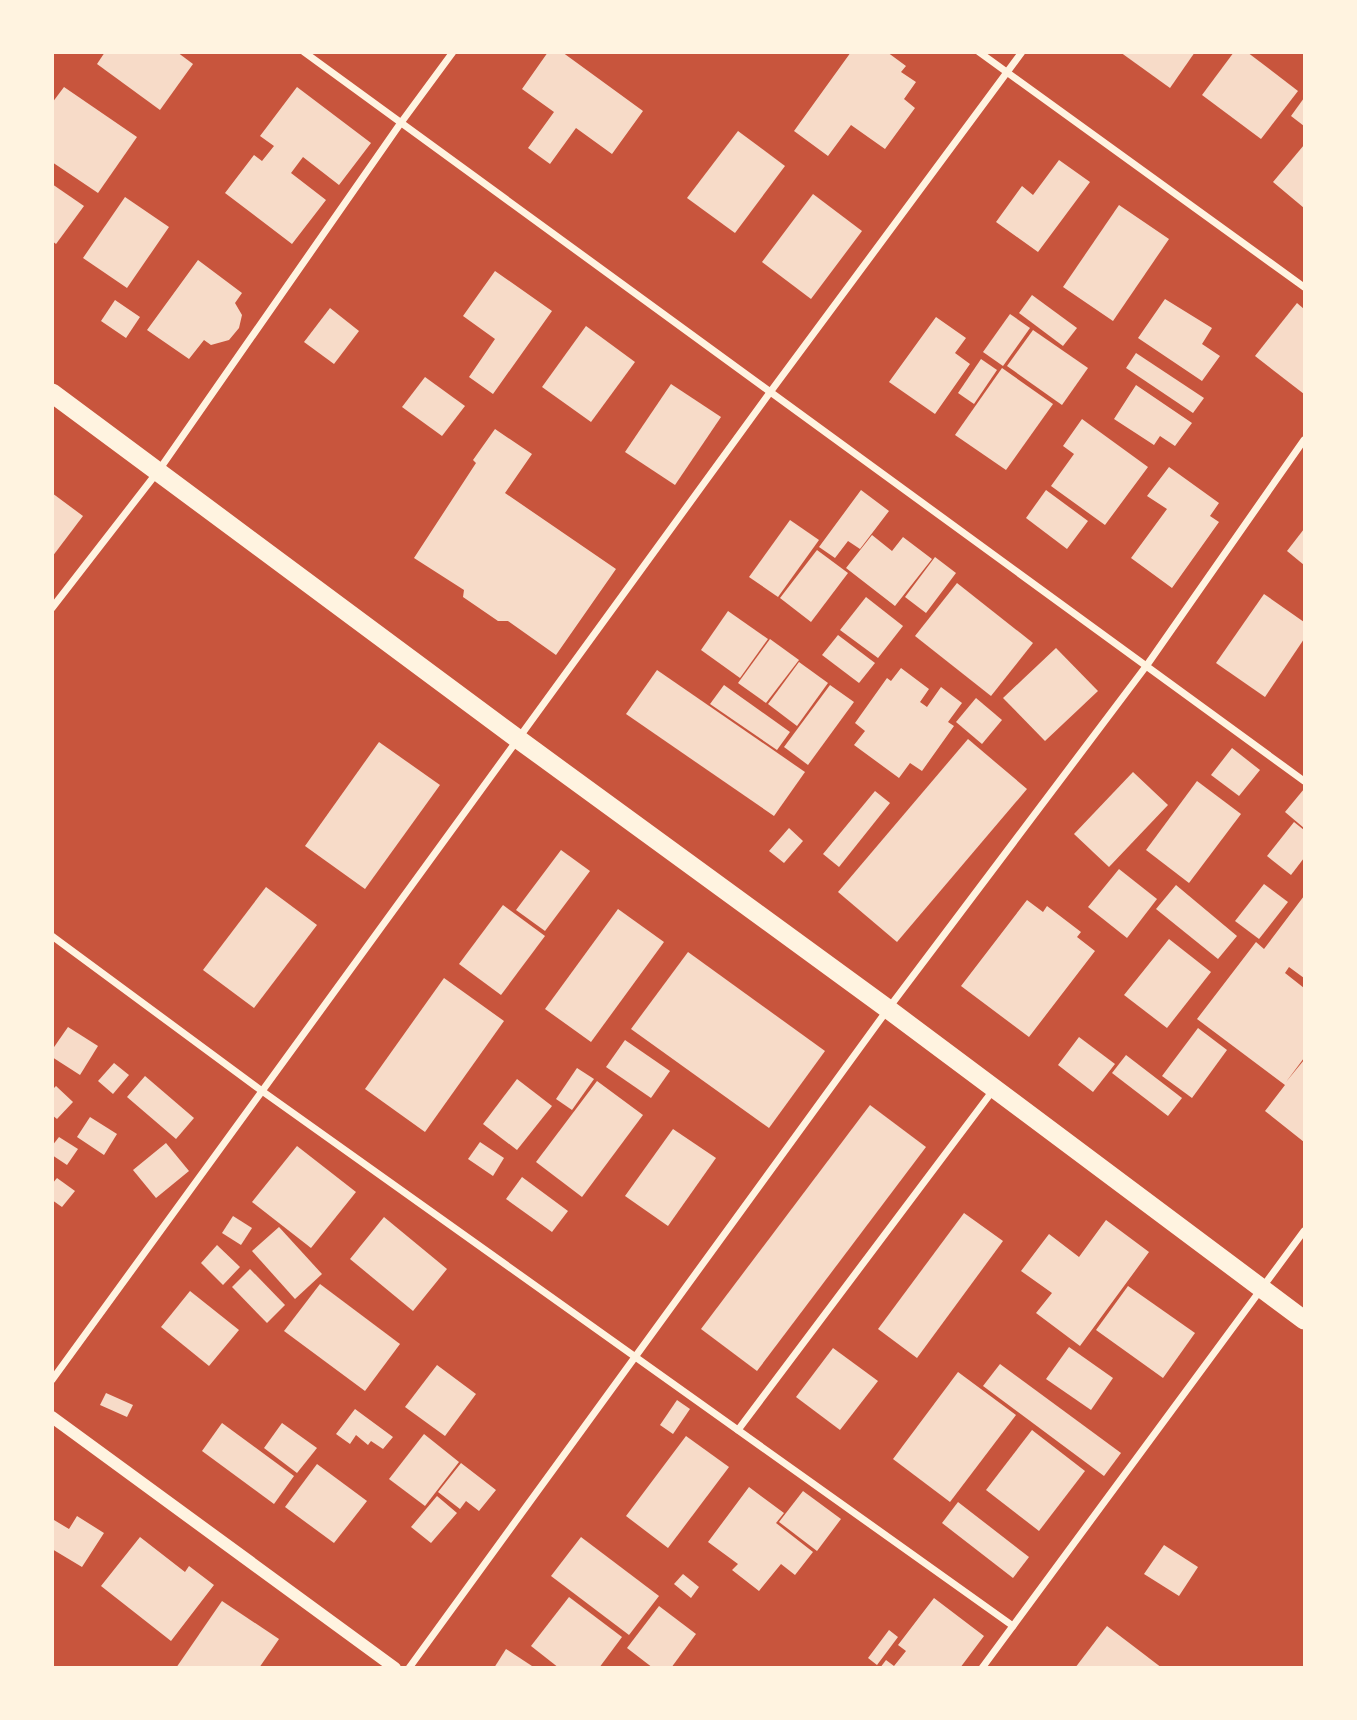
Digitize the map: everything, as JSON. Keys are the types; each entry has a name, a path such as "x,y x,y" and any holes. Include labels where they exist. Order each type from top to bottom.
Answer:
{"highway":[{"path":"52,393 995,1088 1304,1320"}],"street":[{"path":"304,52 1304,781"},
{"path":"52,608 159,470 453,52"},
{"path":"979,52 1304,287"},
{"path":"52,1380 771,391 1022,52"},
{"path":"409,1668 888,1009 1147,665 1304,440"},
{"path":"52,936 262,1091 1013,1626"},
{"path":"737,1430 995,1088"},
{"path":"982,1668 1304,1231"},
{"path":"52,1418 395,1668"}],"building":[{"path":"105,52 177,52 193,64 160,110 97,64"},
{"path":"548,52 562,52 643,111 612,154 576,128 550,164 528,148 554,112 522,89"},
{"path":"851,52 887,52 906,66 901,72 916,82 904,99 915,108 885,149 851,125 828,156 794,131"},
{"path":"1120,52 1195,52 1170,88"},
{"path":"1234,52 1247,52 1298,91 1261,139 1202,95"},
{"path":"64,87 137,137 98,193 52,162 52,103"},
{"path":"297,87 371,143 339,185 303,157 291,173 326,200 292,244 225,193 254,155 262,161 274,146 260,136"},
{"path":"1304,98 1304,126 1291,116"},
{"path":"738,131 785,166 735,233 687,198"},
{"path":"1304,145 1304,208 1273,182"},
{"path":"1059,160 1090,182 1038,252 996,222 1022,186 1033,195"},
{"path":"52,184 84,206 56,244 52,241"},
{"path":"813,194 862,231 811,299 762,262"},
{"path":"125,197 169,227 127,288 83,258"},
{"path":"1119,205 1169,239 1113,321 1063,287"},
{"path":"198,260 242,293 235,303 242,315 239,328 229,340 211,345 204,340 189,359 147,330"},
{"path":"495,271 552,311 493,394 469,377 495,339 463,316"},
{"path":"1032,295 1077,328 1063,346 1019,313"},
{"path":"1165,299 1212,328 1202,344 1220,356 1202,381 1138,338"},
{"path":"115,300 140,317 126,338 101,321"},
{"path":"1297,303 1304,309 1304,394 1255,356"},
{"path":"330,308 359,331 334,364 304,342"},
{"path":"1010,314 1030,328 1003,366 983,352"},
{"path":"936,317 966,338 955,353 970,364 935,414 889,382"},
{"path":"586,326 635,362 591,422 542,387"},
{"path":"1033,330 1088,368 1062,405 1007,366"},
{"path":"1136,353 1204,398 1193,413 1126,368"},
{"path":"981,359 997,370 974,404 958,393"},
{"path":"1002,368 1053,404 1006,470 955,435"},
{"path":"425,377 465,406 442,436 402,407"},
{"path":"671,384 721,417 675,485 625,452"},
{"path":"1136,385 1192,423 1175,446 1160,436 1154,445 1114,419"},
{"path":"1082,419 1148,467 1105,525 1051,486 1074,454 1063,446"},
{"path":"495,429 532,454 505,493 616,569 556,655 508,621 498,621 463,597 464,590 414,558 476,463 473,460"},
{"path":"1169,467 1219,503 1210,516 1219,522 1172,588 1131,558 1167,509 1147,496"},
{"path":"861,490 889,511 860,549 848,541 835,558 819,547"},
{"path":"1046,490 1088,521 1067,549 1026,518"},
{"path":"52,493 83,516 52,557"},
{"path":"790,520 819,540 778,597 749,577"},
{"path":"1304,529 1304,565 1287,551"},
{"path":"872,535 892,551 903,537 932,559 895,606 846,568"},
{"path":"817,550 848,573 811,622 780,598"},
{"path":"935,557 956,573 926,613 905,597"},
{"path":"957,583 1033,643 991,696 915,636"},
{"path":"1264,594 1304,622 1304,639 1265,697 1216,663"},
{"path":"866,597 903,626 878,658 840,630"},
{"path":"728,611 768,639 740,678 701,650"},
{"path":"838,635 875,663 859,683 822,655"},
{"path":"770,639 799,660 766,703 738,683"},
{"path":"1056,648 1098,691 1045,741 1003,698"},
{"path":"799,662 828,683 797,726 768,704"},
{"path":"901,668 929,689 920,702 927,707 941,687 962,703 948,722 954,726 922,771 910,763 899,778 854,745 865,731 855,723 887,678 891,681"},
{"path":"657,670 805,772 774,816 626,714"},
{"path":"724,685 790,732 777,750 710,704"},
{"path":"830,685 854,702 808,765 784,747"},
{"path":"976,698 1002,720 982,744 956,722"},
{"path":"968,739 1027,789 897,942 838,892"},
{"path":"379,742 440,785 365,889 305,846"},
{"path":"1232,748 1260,770 1239,796 1211,775"},
{"path":"1133,772 1168,805 1109,867 1074,834"},
{"path":"1197,781 1241,814 1189,883 1146,850"},
{"path":"1304,789 1304,828 1285,812"},
{"path":"875,791 890,803 839,867 823,854"},
{"path":"1294,822 1304,830 1304,858 1291,875 1267,856"},
{"path":"789,828 803,841 784,863 769,851"},
{"path":"561,850 590,871 545,931 516,910"},
{"path":"1119,869 1157,899 1127,938 1088,907"},
{"path":"1264,884 1288,902 1259,939 1235,921"},
{"path":"1176,885 1237,936 1218,959 1156,909"},
{"path":"266,887 317,925 254,1008 203,970"},
{"path":"1304,896 1304,978 1289,967 1285,973 1304,988 1304,1058 1286,1082 1304,1060 1304,1142 1265,1111 1285,1085 1197,1019 1256,942 1264,949"},
{"path":"1027,900 1043,912 1047,906 1081,932 1077,937 1095,951 1029,1037 961,986"},
{"path":"503,905 545,936 501,995 459,964"},
{"path":"618,909 664,942 591,1042 545,1009"},
{"path":"1169,939 1211,972 1167,1028 1124,995"},
{"path":"688,952 825,1051 769,1128 631,1029"},
{"path":"444,978 504,1021 425,1132 365,1089"},
{"path":"68,1027 98,1046 80,1075 52,1057 52,1050"},
{"path":"1198,1028 1227,1050 1192,1098 1162,1076"},
{"path":"1079,1037 1115,1064 1093,1092 1058,1065"},
{"path":"625,1040 670,1071 651,1098 606,1067"},
{"path":"1126,1055 1182,1098 1168,1116 1112,1073"},
{"path":"114,1063 129,1075 113,1094 98,1081"},
{"path":"577,1068 594,1079 572,1110 556,1099"},
{"path":"145,1076 194,1118 176,1139 127,1097"},
{"path":"517,1079 552,1106 517,1150 483,1124"},
{"path":"597,1081 643,1115 582,1197 536,1162"},
{"path":"56,1086 73,1102 57,1119 52,1115 52,1090"},
{"path":"870,1105 926,1147 757,1371 701,1329"},
{"path":"90,1117 117,1134 104,1155 77,1137"},
{"path":"673,1129 716,1158 668,1226 625,1196"},
{"path":"59,1137 78,1149 67,1165 52,1155 52,1146"},
{"path":"480,1142 504,1158 493,1176 468,1159"},
{"path":"166,1143 189,1171 156,1198 133,1170"},
{"path":"297,1146 356,1192 311,1248 252,1202"},
{"path":"522,1177 568,1211 552,1232 506,1199"},
{"path":"57,1178 75,1191 62,1207 52,1200 52,1184"},
{"path":"964,1213 1003,1241 917,1358 878,1329"},
{"path":"233,1216 252,1228 241,1245 222,1233"},
{"path":"384,1217 447,1269 413,1311 350,1259"},
{"path":"1106,1220 1149,1252 1080,1346 1036,1313 1052,1293 1021,1271 1049,1234 1079,1257"},
{"path":"279,1227 322,1274 295,1299 252,1251"},
{"path":"217,1245 240,1267 223,1285 201,1263"},
{"path":"250,1269 285,1305 267,1323 232,1287"},
{"path":"320,1284 400,1344 365,1391 284,1331"},
{"path":"1128,1286 1195,1333 1163,1378 1096,1330"},
{"path":"190,1291 239,1330 209,1366 161,1327"},
{"path":"1069,1347 1113,1378 1091,1410 1046,1379"},
{"path":"833,1348 878,1381 840,1430 796,1397"},
{"path":"1000,1364 1121,1453 1104,1476 983,1386"},
{"path":"437,1365 476,1394 445,1436 405,1407"},
{"path":"958,1372 1016,1415 950,1502 893,1459"},
{"path":"106,1393 133,1405 127,1417 100,1405"},
{"path":"677,1400 690,1409 673,1434 660,1425"},
{"path":"355,1409 393,1437 383,1449 371,1441 368,1445 356,1435 350,1444 336,1434"},
{"path":"222,1423 294,1476 274,1504 202,1451"},
{"path":"282,1423 317,1448 297,1473 264,1448"},
{"path":"1032,1430 1085,1471 1039,1531 986,1490"},
{"path":"424,1434 459,1462 425,1506 389,1479"},
{"path":"686,1436 729,1467 668,1548 626,1516"},
{"path":"461,1463 496,1490 479,1511 466,1501 460,1509 438,1492"},
{"path":"317,1464 367,1501 334,1543 285,1507"},
{"path":"749,1487 784,1513 776,1523 813,1552 795,1575 781,1564 759,1591 732,1570 738,1564 708,1542"},
{"path":"803,1491 841,1519 817,1551 779,1522"},
{"path":"437,1496 457,1513 431,1543 411,1527"},
{"path":"958,1502 1029,1557 1013,1578 942,1523"},
{"path":"77,1516 104,1533 82,1567 52,1549 54,1520 69,1529"},
{"path":"140,1537 185,1572 189,1566 214,1585 171,1641 101,1586"},
{"path":"581,1537 659,1596 629,1635 551,1576"},
{"path":"1164,1545 1198,1567 1179,1596 1144,1574"},
{"path":"683,1574 699,1587 691,1598 674,1584"},
{"path":"569,1597 622,1637 599,1668 559,1668 531,1646"},
{"path":"934,1598 984,1636 960,1668 880,1668 886,1660 894,1666 906,1651 898,1645"},
{"path":"222,1601 279,1639 259,1668 176,1668"},
{"path":"659,1606 696,1634 671,1668 653,1668 627,1648"},
{"path":"1107,1626 1162,1668 1075,1668"},
{"path":"889,1630 898,1637 877,1665 868,1658"},
{"path":"506,1649 535,1668 494,1668"}]}
